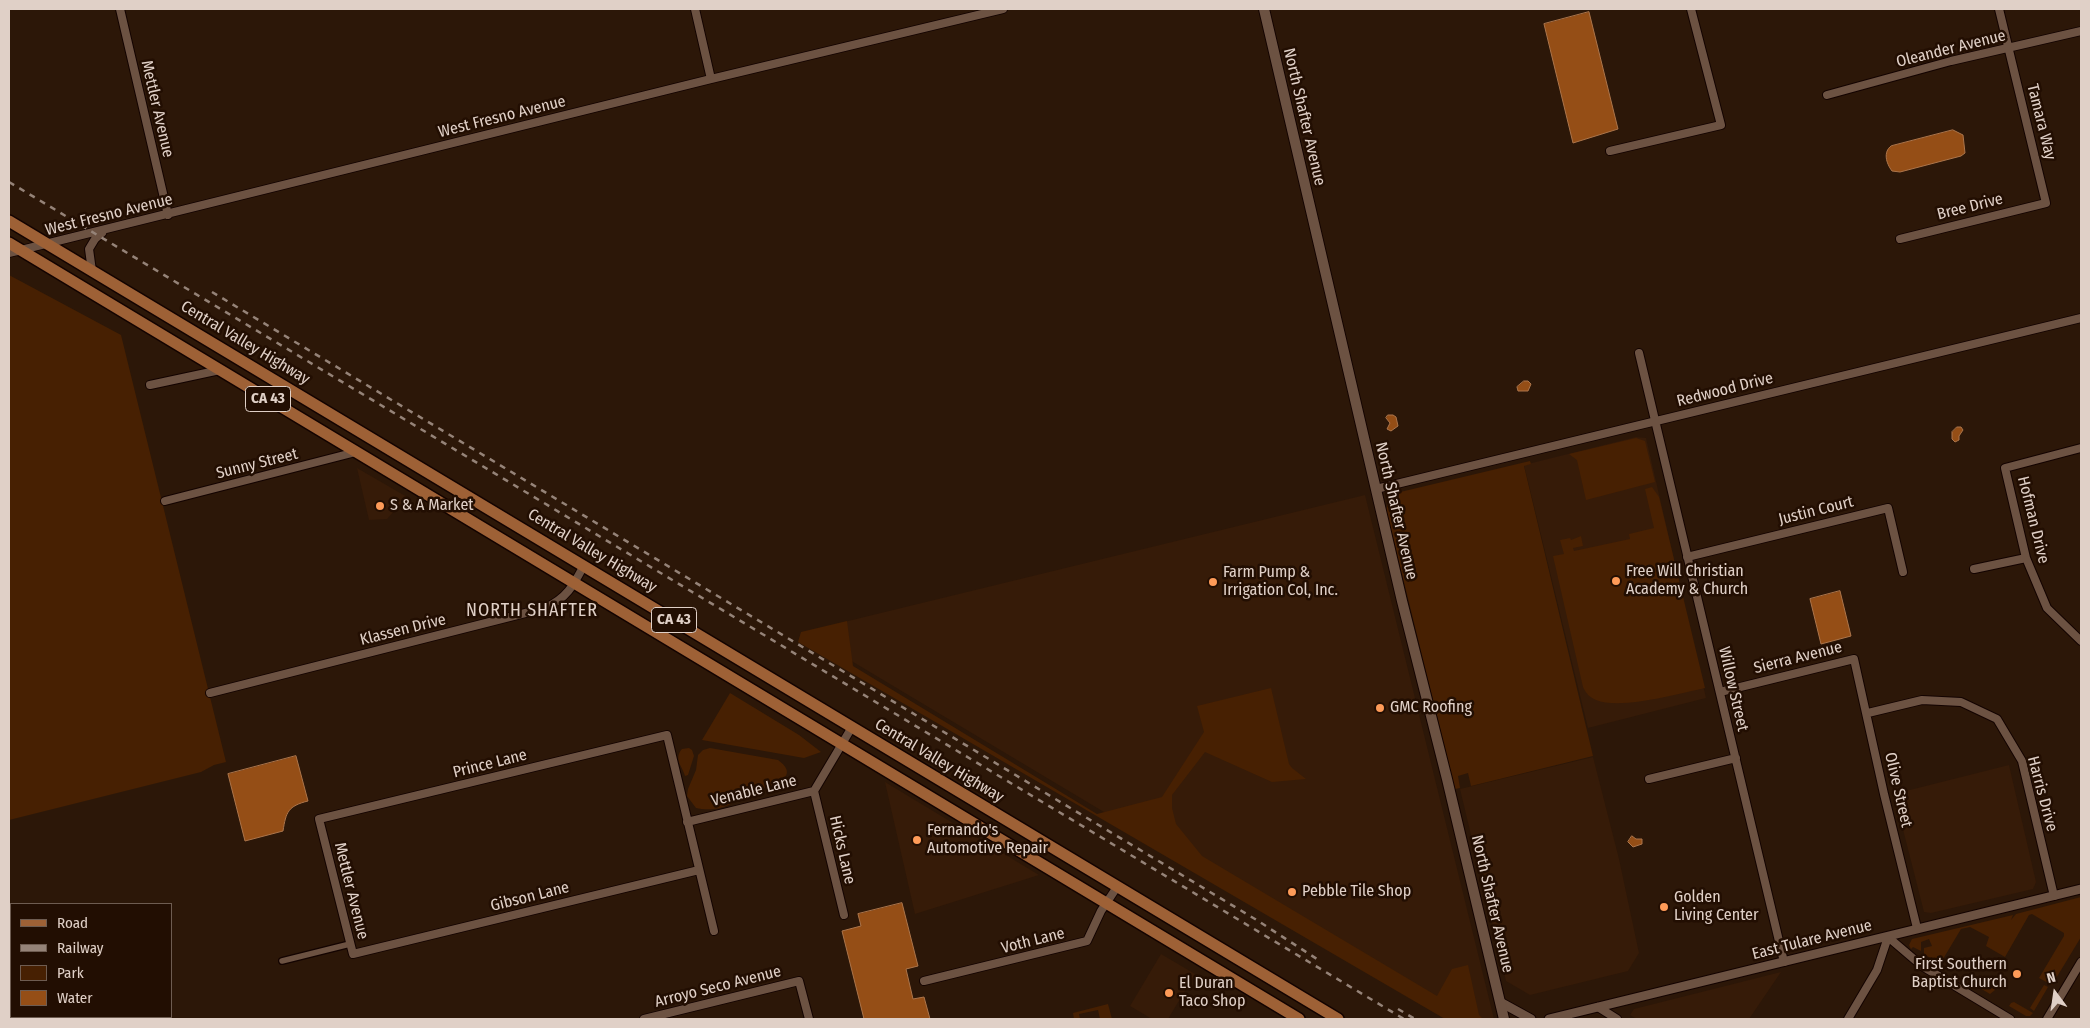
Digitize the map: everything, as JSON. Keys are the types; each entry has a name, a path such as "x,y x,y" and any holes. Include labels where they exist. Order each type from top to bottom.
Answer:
{"main road":[{"name":"North Shafter Avenue","path":"1264,9 1376,489 1504,1019"},
{"name":"Central Valley Highway","path":"9,221 1338,1019"},
{"name":"CA 43","path":"9,243 1299,1019"}],"street":[{"name":"Mettler Avenue","path":"120,9 168,215"},
{"path":"695,9 711,79"},
{"name":"West Fresno Avenue","path":"9,253 105,231 711,79 1003,9"},
{"path":"1610,151 1721,125 1690,9"},
{"name":"Tamara Way","path":"1999,9 2046,203"},
{"name":"Oleander Avenue","path":"1827,95 1951,61 2081,31"},
{"name":"Bree Drive","path":"1900,239 2046,203"},
{"path":"92,271 89,249 94,239 105,231"},
{"name":"Redwood Drive","path":"1376,489 2081,318"},
{"name":"Willow Street","path":"1639,353 1784,962"},
{"path":"150,385 220,370"},
{"name":"Hofman Drive","path":"2081,448 2005,468 2026,558 2047,608 2081,641"},
{"name":"Sunny Street","path":"165,501 356,452"},
{"name":"Justin Court","path":"1687,557 1888,508 1903,572"},
{"path":"1974,569 2026,558"},
{"name":"Klassen Drive","path":"210,693 545,608 563,599 575,583 584,565"},
{"name":"Sierra Avenue","path":"1720,692 1854,659"},
{"name":"Olive Street","path":"1854,659 1868,713 1884,794 1917,928"},
{"name":"Harris Drive","path":"1868,713 1922,700 1951,701 1961,702 1997,719 2022,761 2054,896"},
{"name":"Venable Lane","path":"687,822 814,790 852,727"},
{"name":"Prince Lane","path":"319,819 667,735 687,822"},
{"path":"1649,779 1736,758"},
{"name":"Hicks Lane","path":"814,790 844,915"},
{"name":"Mettler Avenue","path":"319,819 353,954 367,951"},
{"path":"687,822 714,931"},
{"name":"Gibson Lane","path":"367,951 699,870"},
{"name":"Voth Lane","path":"924,981 1087,942 1116,887"},
{"name":"East Tulare Avenue","path":"1550,1019 2081,889"},
{"path":"1848,1019 1877,970 1888,937 1922,966 2010,1019"},
{"path":"282,961 350,944"},
{"path":"2047,1019 2081,962"},
{"name":"Arroyo Seco Avenue","path":"644,1019 799,981 808,1019"},
{"path":"1500,1002 1530,1019"},
{"path":"1598,1007 1617,1019"}],"shaded area":[{"name":"Free Will Christian Academy & Church","path":"1636,437 1646,438 1706,698 1588,728 1524,465"},
{"path":"357,468 407,497 387,519 369,520"},
{"path":"1365,495 1494,1019 1450,1019 803,632"},
{"path":"1593,757 1619,859 1639,953 1628,971 1530,995 1506,981 1460,789"},
{"path":"2009,765 2036,882 2033,889 1931,913 1924,912 1894,794"},
{"path":"885,782 1039,875 915,914"},
{"path":"1161,954 1195,974 1168,1019 1152,1019 1130,1006"},
{"path":"1781,972 1749,1019 1637,1019 1630,1015 1634,1009"}],"green space":[{"path":"9,275 121,335 226,762 214,765 201,772 9,820"},
{"path":"1636,438 1645,441 1655,482 1586,500 1577,460 1569,454"},
{"path":"1530,461 1531,464 1524,466 1593,756 1471,786 1468,773 1458,776 1460,788 1455,789 1386,509 1392,494"},
{"path":"1652,487 1659,497 1705,688 1649,700 1606,703 1591,698 1583,687 1553,556 1564,554 1560,540 1570,538 1571,540 1581,536 1583,546 1573,548 1574,551 1630,539 1629,534 1654,528 1645,489"},
{"path":"847,621 853,666 1097,814 1162,797 1204,732 1197,706 1271,688 1289,764 1306,779 1272,782 1205,752 1172,795 1172,808 1176,824 1202,856 1437,996 1452,969 1468,965 1479,1015 1483,1019 1445,1019 798,642 801,632"},
{"path":"730,693 799,735 821,752 804,758 702,740"},
{"path":"689,748 694,756 688,775 685,776 678,756 682,749"},
{"path":"710,748 778,760 786,768 786,775 781,781 771,786 729,796 729,799 735,801 722,808 696,808 687,796 688,789 696,770 698,755 703,750"},
{"path":"2081,897 2081,937 2052,985 2039,978 2064,933 2032,914 2029,915 2005,957 1986,946 1989,937 1970,927 1961,929 1940,964 1924,954 1924,948 1932,946 1929,939 1921,942 1921,951 1913,947 1911,949 1909,945 1912,939 2013,915 2011,920 2016,914"},
{"path":"1976,979 1995,990 1990,994 1973,984"},
{"path":"2044,985 2048,987 2034,1011 2030,1008"},
{"path":"2014,1002 2033,1013 2030,1016 2026,1016 2009,1006"},
{"path":"1108,1004 1112,1019 1100,1019 1098,1010 1079,1014 1080,1019 1074,1019 1073,1013"}],"water":[{"path":"1589,12 1618,129 1573,143 1544,24"},
{"path":"1953,130 1963,135 1965,153 1961,156 1900,172 1892,171 1890,168 1886,154 1891,146"},
{"path":"1524,381 1528,381 1531,384 1528,391 1518,391 1517,387"},
{"path":"1388,415 1396,417 1398,426 1391,431 1387,429 1390,423 1386,418"},
{"path":"1957,427 1961,427 1963,430 1959,440 1955,442 1952,439 1952,432"},
{"path":"1840,591 1851,636 1821,644 1810,599"},
{"path":"296,756 308,801 296,805 289,811 285,819 283,831 245,841 228,774"},
{"path":"1632,836 1636,839 1642,839 1642,844 1633,847 1628,842"},
{"path":"902,903 918,966 906,969 913,999 924,997 930,1019 864,1019 842,931 861,926 858,914"}],"railway":[{"path":"9,182 1404,1019"},
{"path":"212,292 1255,919 1317,959"},
{"path":"1398,1009 1415,1019"}],"place":[{"name":"S & A Market","path":"380,506"},
{"name":"Free Will Christian Academy & Church","path":"1616,581"},
{"name":"Farm Pump & Irrigation Col, Inc.","path":"1213,582"},
{"name":"GMC Roofing","path":"1380,708"},
{"name":"Fernando's Automotive Repair","path":"917,840"},
{"name":"Pebble Tile Shop","path":"1292,892"},
{"name":"Golden Living Center","path":"1664,907"},
{"name":"First Southern Baptist Church","path":"2017,974"},
{"name":"El Duran Taco Shop","path":"1169,993"}],"district":[{"name":"NORTH SHAFTER","path":"532,611"}]}
